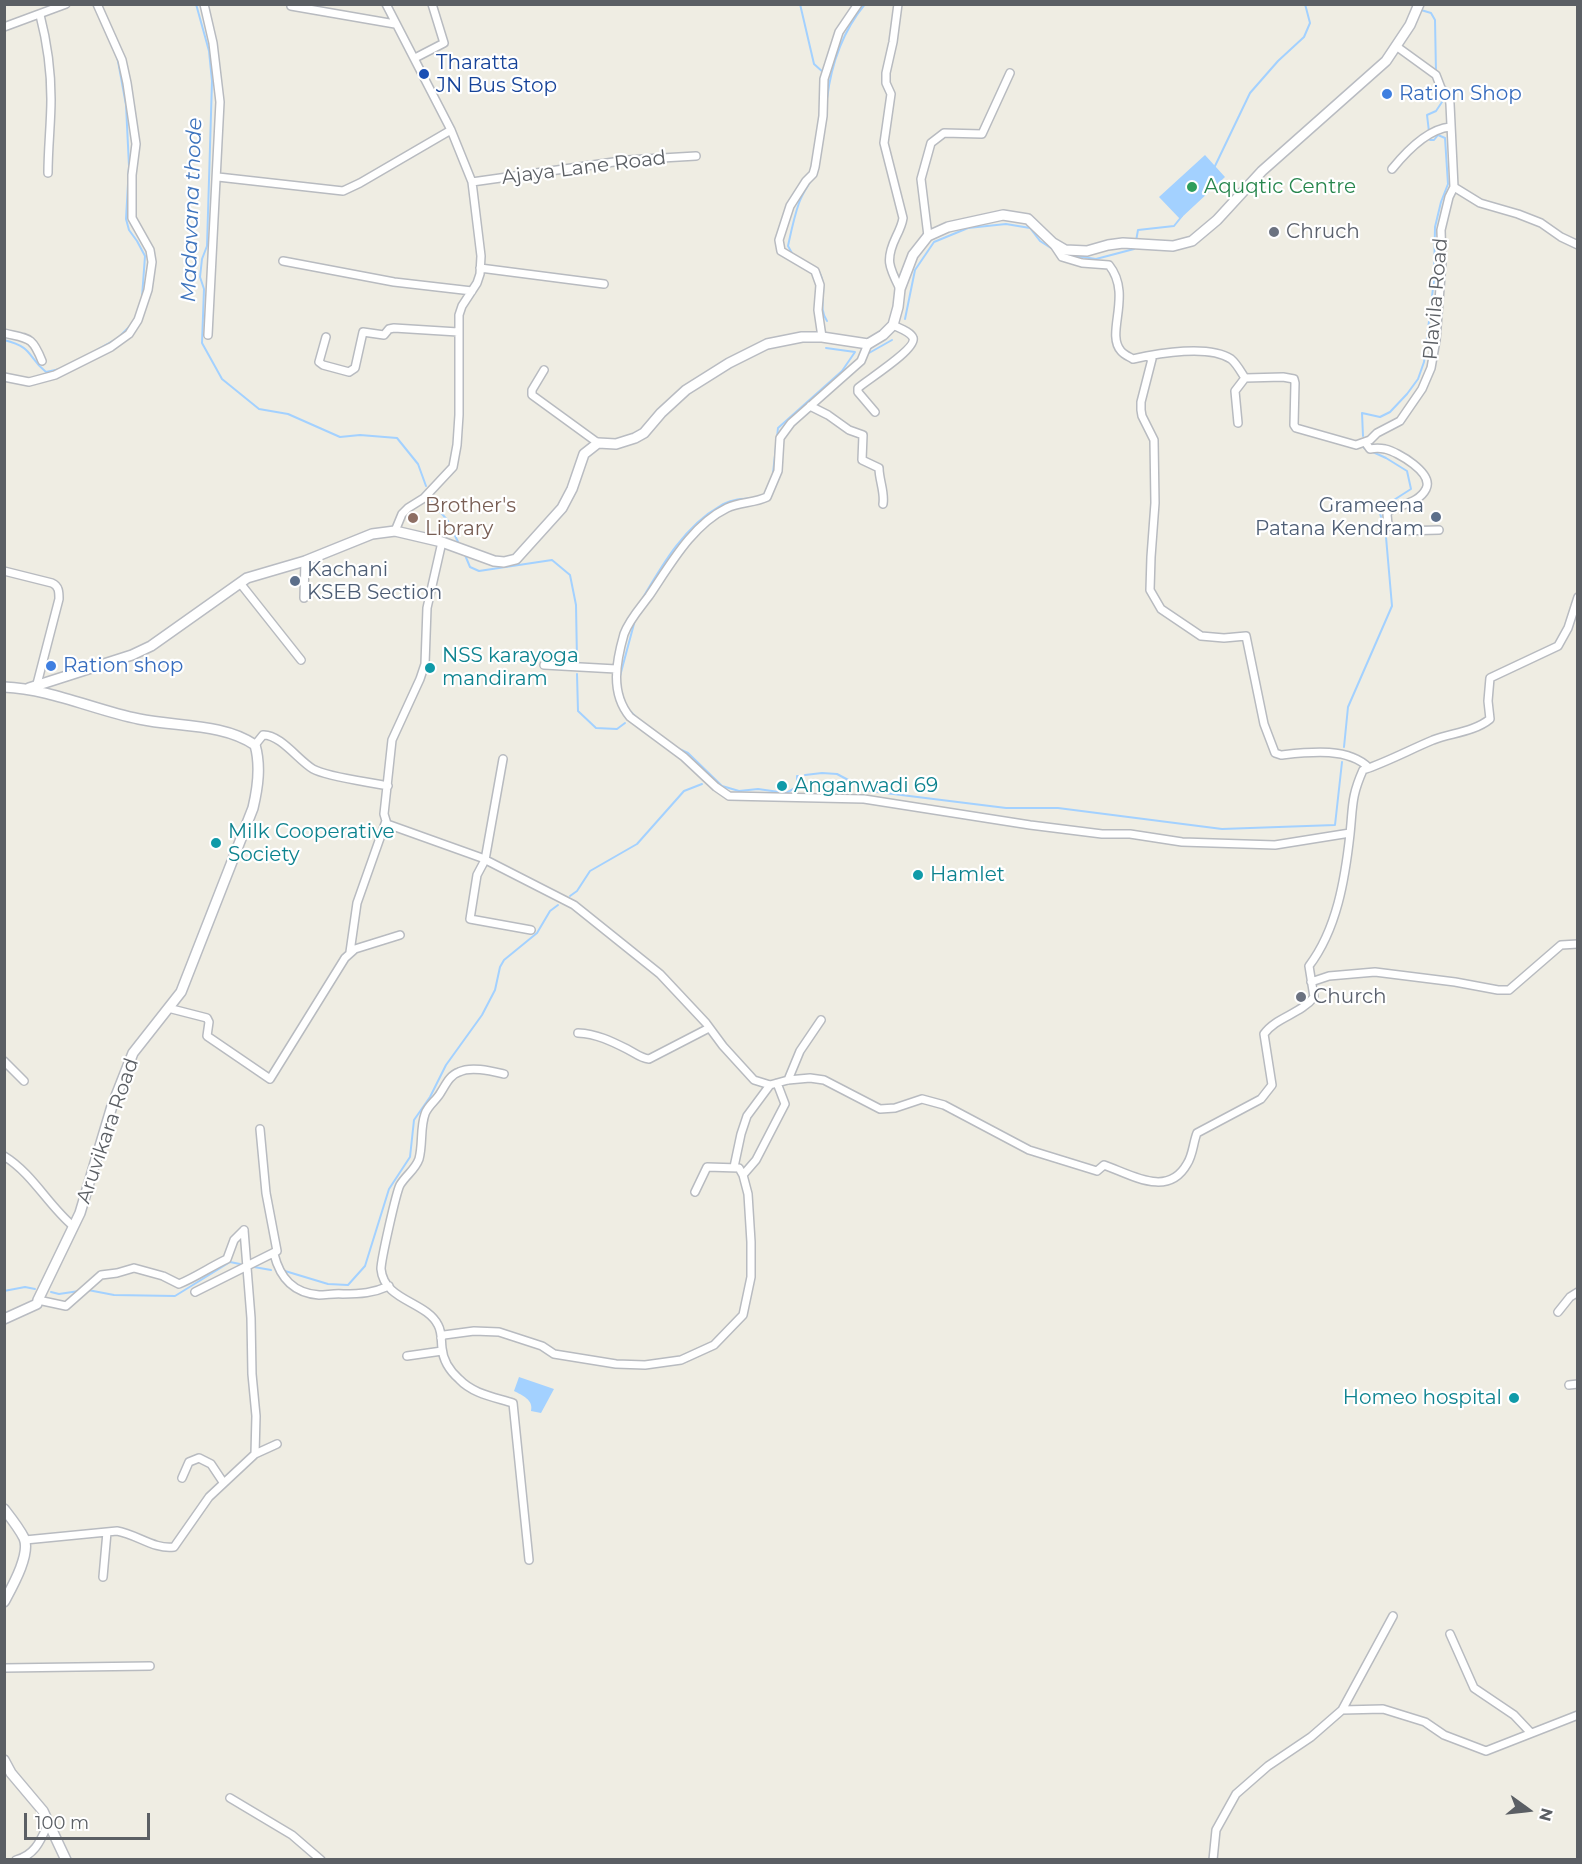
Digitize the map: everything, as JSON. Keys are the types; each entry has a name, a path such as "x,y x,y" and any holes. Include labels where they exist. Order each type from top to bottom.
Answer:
{"main road":[{"path":"4,687 33,686 132,655 151,646 247,578 305,561 372,534 395,531 442,542 494,561 504,562 516,559 562,508 572,489 584,454 598,444 616,444 644,433 661,413 686,390 729,363 767,344 802,337 822,337 868,344 883,335 893,326 900,289 913,255 928,236 948,227 1003,215 1028,219 1053,243 1065,250 1087,251 1108,244 1173,246 1192,241 1217,220 1262,171 1386,61 1418,8"},
{"path":"33,686 139,719 206,728 245,738 255,745"},
{"name":"Aruvikara Road","path":"38,1300 80,1213 112,1106 133,1053 181,992 253,808 259,770 255,745"},
{"path":"4,1319 37,1304 38,1300"},
{"path":"4,1509 25,1540 24,1557 17,1579 4,1602"},
{"path":"4,1760 11,1773 43,1811 66,1860"}],"street":[{"path":"4,27 66,4"},
{"path":"5,378 29,382 55,375 111,347 129,334 138,320 148,290 152,262 150,250 132,218 132,175 136,144 128,83 122,60 97,4"},
{"path":"204,4 213,43 220,102 218,177 208,335"},
{"path":"386,4 451,130 472,182 481,256 477,283 462,306 458,332 459,415 453,467 424,498 402,514 395,531"},
{"path":"415,58 444,43 432,4"},
{"path":"822,337 818,310 820,285 815,272 782,252 779,240 790,206 813,174 823,116 824,79 838,32 858,4"},
{"path":"898,4 886,73 886,83 891,94 884,143 903,218 903,223 891,247 889,266 900,289"},
{"path":"291,6 395,24"},
{"path":"40,15 47,44 51,99 48,173"},
{"path":"1396,46 1436,75 1441,88 1449,97 1454,187 1480,203 1518,213 1540,223 1578,245"},
{"path":"928,236 921,179 931,143 944,133 982,134 1010,73"},
{"path":"1392,169 1407,151 1440,128 1449,127"},
{"path":"218,177 343,191 451,130"},
{"name":"Ajaya Lane Road","path":"472,182 628,160 696,156"},
{"name":"Plavila Road","path":"1365,442 1400,421 1422,389 1431,368 1442,262 1441,230 1449,197 1454,187"},
{"path":"1053,243 1062,257 1082,263 1108,265 1116,274 1119,291 1116,341 1121,351 1133,359 1178,350 1223,355 1233,361 1245,378"},
{"path":"283,261 394,282 472,291"},
{"path":"480,268 604,284"},
{"path":"875,412 858,392 858,388 907,352 913,342 910,334 893,326"},
{"path":"326,338 319,360 320,364 349,372 355,368 363,332 384,335 389,329 394,328 458,332"},
{"path":"4,333 31,341 35,344 42,361"},
{"path":"868,344 861,361 791,423 780,438 778,471 767,498 728,507 705,524 676,555 627,627 616,669 618,697 623,710 684,756 719,790 729,796 864,799 1030,825 1102,834 1130,834 1182,842 1275,845 1350,833"},
{"path":"1147,356 1152,359 1152,366 1141,402 1141,411 1154,440 1155,503 1150,590 1161,609 1201,636 1224,638 1246,636 1264,724 1275,753 1281,755 1342,754 1358,759 1369,768"},
{"path":"544,370 532,390 532,395 598,444"},
{"path":"1238,423 1235,391 1245,378 1284,376 1294,379 1294,425 1296,428 1356,445 1365,442 1370,448 1384,448 1405,458 1420,470 1426,480 1426,489 1419,497 1389,511 1388,525 1400,531 1438,530"},
{"path":"810,406 849,430 863,435 861,460 879,468 883,504"},
{"path":"442,542 428,608 425,663 392,740 384,814 390,826 485,860 574,905 660,974 754,1080 773,1084 810,1078 824,1080 880,1109 895,1108 922,1099 944,1105 1029,1150 1097,1171 1104,1165 1157,1183 1172,1180 1182,1172 1190,1157 1197,1133 1261,1099 1272,1085 1264,1034 1272,1025 1298,1012 1314,997 1309,966 1328,938 1344,877 1353,794 1363,770 1433,740 1482,726 1490,719 1488,701 1490,678 1558,646 1568,628 1578,597"},
{"path":"304,598 305,561"},
{"path":"4,571 57,586 59,599 33,686"},
{"path":"240,583 301,660"},
{"path":"544,665 616,669"},
{"path":"255,745 263,735 267,734 277,739 317,771 388,786"},
{"path":"503,759 485,860 477,875 470,919 531,930"},
{"path":"350,952 357,903 386,822"},
{"path":"168,1008 207,1018 209,1022 207,1036 270,1079 350,952 400,935"},
{"path":"1311,982 1329,976 1375,972 1509,990 1562,945 1578,944"},
{"path":"788,1080 800,1051 821,1020"},
{"path":"578,1033 593,1034 625,1048 642,1059 649,1059 710,1028"},
{"path":"4,1061 24,1081"},
{"path":"504,1074 487,1070 461,1070 446,1083 428,1108 423,1125 419,1159 414,1170 401,1184 395,1198 381,1268 389,1286 400,1298 423,1309 439,1326 446,1363 460,1380 476,1392 513,1403 529,1560"},
{"path":"734,1167 747,1116 773,1084"},
{"path":"743,1175 756,1160 785,1104 773,1084"},
{"path":"195,1292 274,1254 277,1249 266,1193 260,1129"},
{"path":"4,1156 22,1169 62,1216 74,1226"},
{"path":"441,1338 444,1335 474,1331 499,1332 542,1346 554,1354 616,1364 681,1360 714,1345 743,1315 751,1277 752,1242 748,1194 743,1175 739,1168 734,1167 720,1169 707,1167 695,1192"},
{"path":"38,1300 66,1306 101,1275 134,1268 162,1275 179,1284 227,1259 234,1240 244,1230 256,1416 255,1454"},
{"path":"274,1254 278,1271 285,1280 310,1293 359,1295 373,1293 389,1286"},
{"path":"1558,1312 1570,1297 1578,1292"},
{"path":"407,1356 442,1351"},
{"path":"1569,1385 1578,1384"},
{"path":"25,1540 107,1532 128,1533 163,1547 174,1547 209,1497 223,1482 255,1454 277,1444"},
{"path":"183,1478 189,1462 199,1458 210,1464 223,1482"},
{"path":"103,1577 107,1532"},
{"path":"1213,1860 1216,1830 1236,1794 1268,1766 1311,1737 1342,1710 1393,1616"},
{"path":"1450,1634 1474,1688 1514,1715 1531,1733"},
{"path":"4,1668 150,1666"},
{"path":"1342,1710 1383,1709 1425,1722 1444,1735 1486,1750 1578,1715"},
{"path":"230,1798 292,1835 321,1860"},
{"path":"16,1860 35,1850 49,1822"}],"water":[{"name":"Aquqtic Centre","path":"1205,155 1225,177 1180,219 1159,197"},
{"path":"519,1377 554,1389 541,1413 531,1411 529,1401 514,1391"}],"waterway":[{"name":"Madavana thode","path":"196,4 209,51 212,81 207,246 202,259 200,277 204,289 202,343 222,379 259,409 288,414 340,437 360,435 397,438 418,464 426,486"},
{"path":"800,4 814,64 824,73"},
{"path":"827,99 839,49 850,25 865,4"},
{"path":"1215,166 1250,93 1278,61 1304,37 1310,23 1305,4"},
{"path":"1421,10 1431,13 1435,20 1436,73"},
{"path":"114,49 126,105 129,166 126,219 129,230 145,256 142,297"},
{"path":"1363,436 1362,413 1380,417 1390,412 1418,379 1424,362 1434,280 1435,227 1448,184 1445,138 1438,135 1434,140 1430,140 1427,115 1436,111 1442,102 1440,90"},
{"path":"793,255 788,246 794,219 802,197 817,169 820,155"},
{"path":"1136,241 1138,230 1174,226 1182,216"},
{"path":"905,319 915,270 934,242 968,228 1006,224 1030,228 1040,241 1054,250"},
{"path":"1069,255 1096,259 1134,249 1134,247"},
{"path":"818,270 823,284 823,309 827,321"},
{"path":"95,351 118,338 131,325"},
{"path":"4,340 26,349 46,372 60,369"},
{"path":"869,353 892,340"},
{"path":"773,473 778,428 842,371 855,352 826,348"},
{"path":"1344,747 1348,707 1392,606 1386,537 1380,513 1386,505 1411,489 1407,471 1364,448"},
{"path":"641,601 674,548 695,524 728,502 755,498"},
{"path":"431,501 448,521 459,544"},
{"path":"465,555 470,567 479,571 552,560 570,575 576,605 577,660"},
{"path":"620,676 635,620"},
{"path":"577,674 578,711 596,728 617,729 625,723"},
{"path":"630,711 639,720"},
{"path":"677,748 688,753 722,786 739,791 758,789 786,793 797,787 797,776 800,776"},
{"path":"805,775 837,774 869,791 1006,808 1058,808 1222,829 1335,825 1342,762"},
{"path":"570,896 577,891 590,871 637,844 684,791 702,784"},
{"path":"285,1271 328,1284 348,1285 365,1266 389,1189 410,1157 414,1120 430,1097 446,1065 482,1015 495,990 500,967 504,960 537,933 550,911 558,905"},
{"path":"88,1290 114,1295 175,1296 230,1262 240,1264"},
{"path":"254,1267 271,1270"},
{"path":"4,1291 25,1287 35,1289"},
{"path":"51,1292 59,1294 79,1291"}],"place":[{"name":"Tharatta JN Bus Stop","path":"424,74"},
{"name":"Ration Shop","path":"1387,94"},
{"name":"Aquqtic Centre","path":"1192,187"},
{"name":"Chruch","path":"1274,232"},
{"name":"Grameena Patana Kendram","path":"1436,517"},
{"name":"Brother's Library","path":"413,518"},
{"name":"Kachani KSEB Section","path":"295,581"},
{"name":"Ration shop","path":"51,666"},
{"name":"NSS karayoga mandiram","path":"430,668"},
{"name":"Anganwadi 69","path":"782,786"},
{"name":"Milk Cooperative Society","path":"216,843"},
{"name":"Hamlet","path":"918,875"},
{"name":"Church","path":"1301,997"},
{"name":"Homeo hospital","path":"1514,1398"}]}
